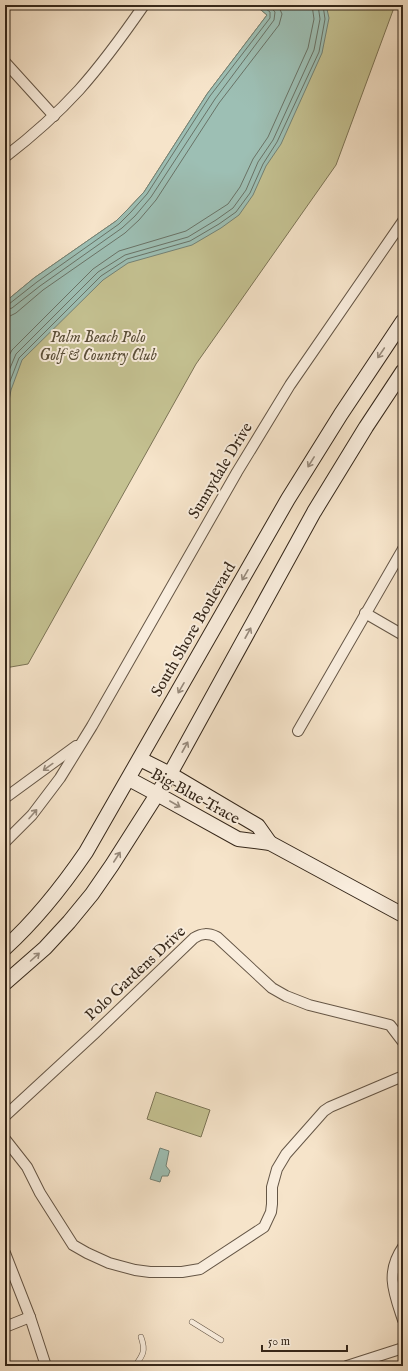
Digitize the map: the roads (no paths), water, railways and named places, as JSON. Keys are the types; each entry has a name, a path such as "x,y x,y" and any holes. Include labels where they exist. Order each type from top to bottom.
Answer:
{"street":[{"path":"5,157 54,116 79,90 100,65 144,5"},
{"path":"5,62 54,116"},
{"name":"Sunnydale Drive","path":"5,842 32,815 60,778 96,719 237,472 290,385 403,221"},
{"name":"South Shore Boulevard","path":"5,948 45,907 67,880 86,852 288,499 341,414 403,321"},
{"path":"5,983 45,948 69,922 96,888 158,794 314,512 366,426 403,371"},
{"path":"298,731 403,549"},
{"path":"365,613 403,635"},
{"name":"Sunnydale Drive","path":"5,798 80,744"},
{"name":"Big Blue Trace","path":"140,759 170,774 258,826 270,843"},
{"name":"Big Blue Trace","path":"129,779 238,840 270,843 403,915"},
{"name":"Polo Gardens Drive","path":"5,1116 95,1033 194,938 201,934 209,933 217,937 272,988 286,996 316,1008 390,1025 403,1042"},
{"path":"5,1139 27,1167 40,1193 73,1245 109,1263 135,1270 166,1273 200,1269 264,1227 271,1212 272,1187 277,1169 286,1154 324,1111 330,1106 403,1076"},
{"path":"403,1248 396,1261 392,1278 395,1295 403,1320"},
{"path":"5,1253 30,1317 46,1366"},
{"path":"5,1327 30,1317"},
{"path":"347,1366 403,1348"}],"lane":[{"path":"192,1322 221,1340"},
{"path":"135,1366 143,1355 144,1344 142,1338"}],"water":[{"path":"255,5 326,5 329,18 322,53 281,144 266,166 253,195 239,215 221,228 192,245 128,263 103,280 22,360 11,390 5,422 5,302 34,278 116,221 144,192 207,94 267,15"},
{"path":"160,1148 169,1151 166,1166 170,1171 168,1176 162,1176 160,1182 150,1179"}],"park label":[{"name":"Palm Beach Polo Golf & Country Club","path":"98,347"}]}
